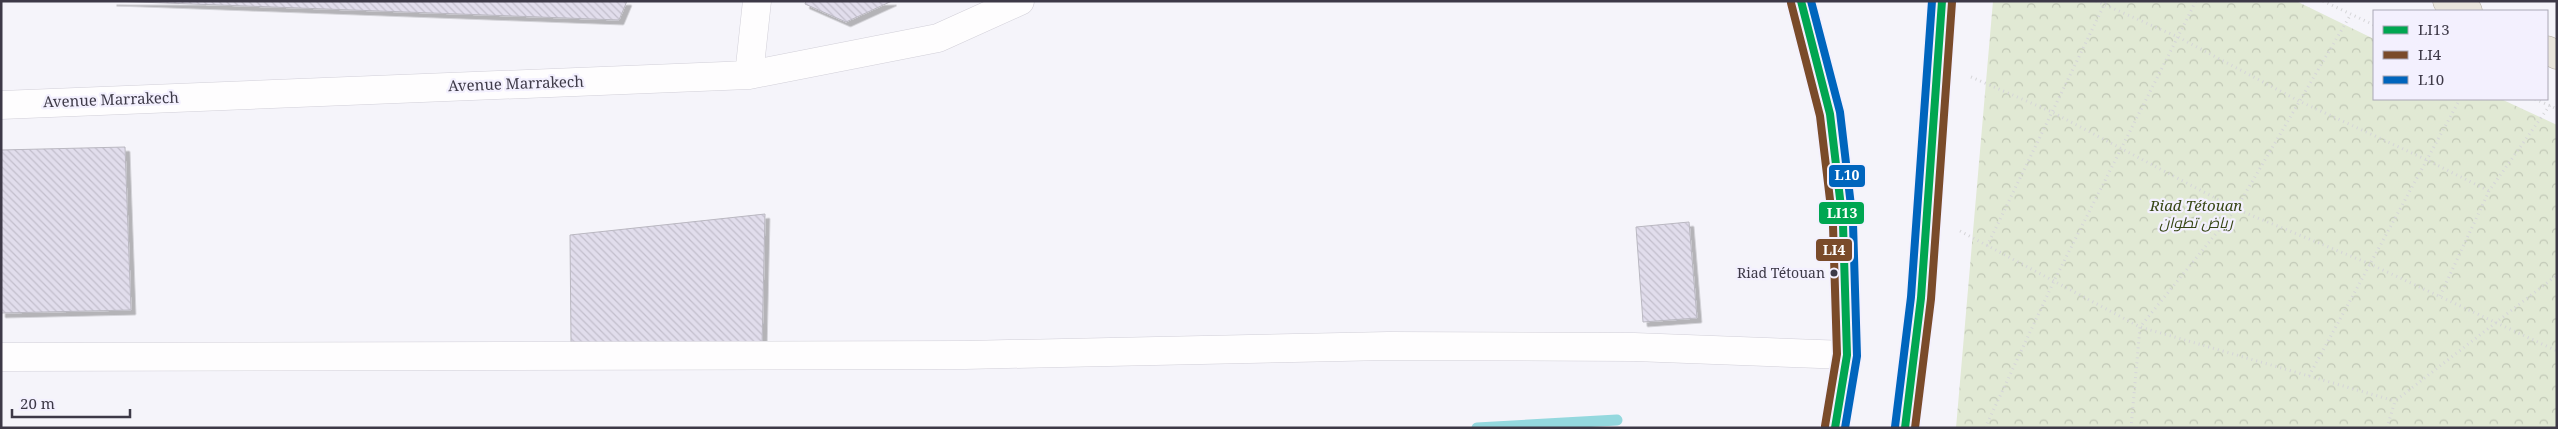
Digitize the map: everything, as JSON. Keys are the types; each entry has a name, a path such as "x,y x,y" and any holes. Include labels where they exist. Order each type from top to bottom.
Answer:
{"highway":[{"path":"1800,1 1830,114 1843,224 1847,355 1835,428"},
{"path":"1905,428 1921,298 1942,1"}],"main road":[{"path":"2447,1 2466,10"}],"street":[{"path":"749,75 757,1"},
{"name":"Avenue Marrakech","path":"1,105 749,75 938,38 1020,1"},
{"path":"1,357 965,356 1388,346 1634,347 1847,355"}],"path":[{"path":"2096,1 2105,3 2178,37 2299,102 2427,160 2489,192"},
{"path":"1985,428 2054,281 2196,1"},
{"path":"2323,1 2373,25"},
{"path":"1987,246 2105,3"},
{"path":"2131,428 2140,327 2236,209 2351,14"},
{"path":"1966,75 2052,112 2236,209 2370,264 2557,351"},
{"path":"2309,376 2459,100"},
{"path":"2538,100 2557,109"},
{"path":"2440,296 2489,192 2550,105"},
{"path":"1958,230 2140,327 2395,401"},
{"path":"2387,428 2395,401 2557,275"}],"green space":[{"name":"Riad Tétouan رياض تطوان","path":"1993,1 2296,1 2373,39 2373,100 2503,100 2557,125 2557,428 1956,428"}],"building":[{"path":"112,1 627,1 619,20"},
{"path":"806,1 892,1 846,22 805,4"},
{"path":"125,147 131,310 1,313 1,150"},
{"path":"765,214 762,346 571,342 570,235"},
{"path":"1689,222 1697,318 1643,322 1636,227"}],"waterway":[{"path":"1477,428 1617,420"}],"transit line":[{"name":"LI13","path":"1801,1 1830,114 1843,224 1847,355 1835,428"},
{"name":"L10","path":"1811,1 1840,112 1853,223 1857,356 1845,428"},
{"name":"L10","path":"1895,427 1911,297 1932,1"},
{"name":"LI13","path":"1905,428 1921,298 1942,1"},
{"name":"LI4","path":"1915,428 1931,299 1952,2"},
{"name":"LI4","path":"1791,3 1820,116 1833,225 1837,354 1825,426"}],"place":[{"name":"Riad Tétouan","path":"1834,273"}]}
